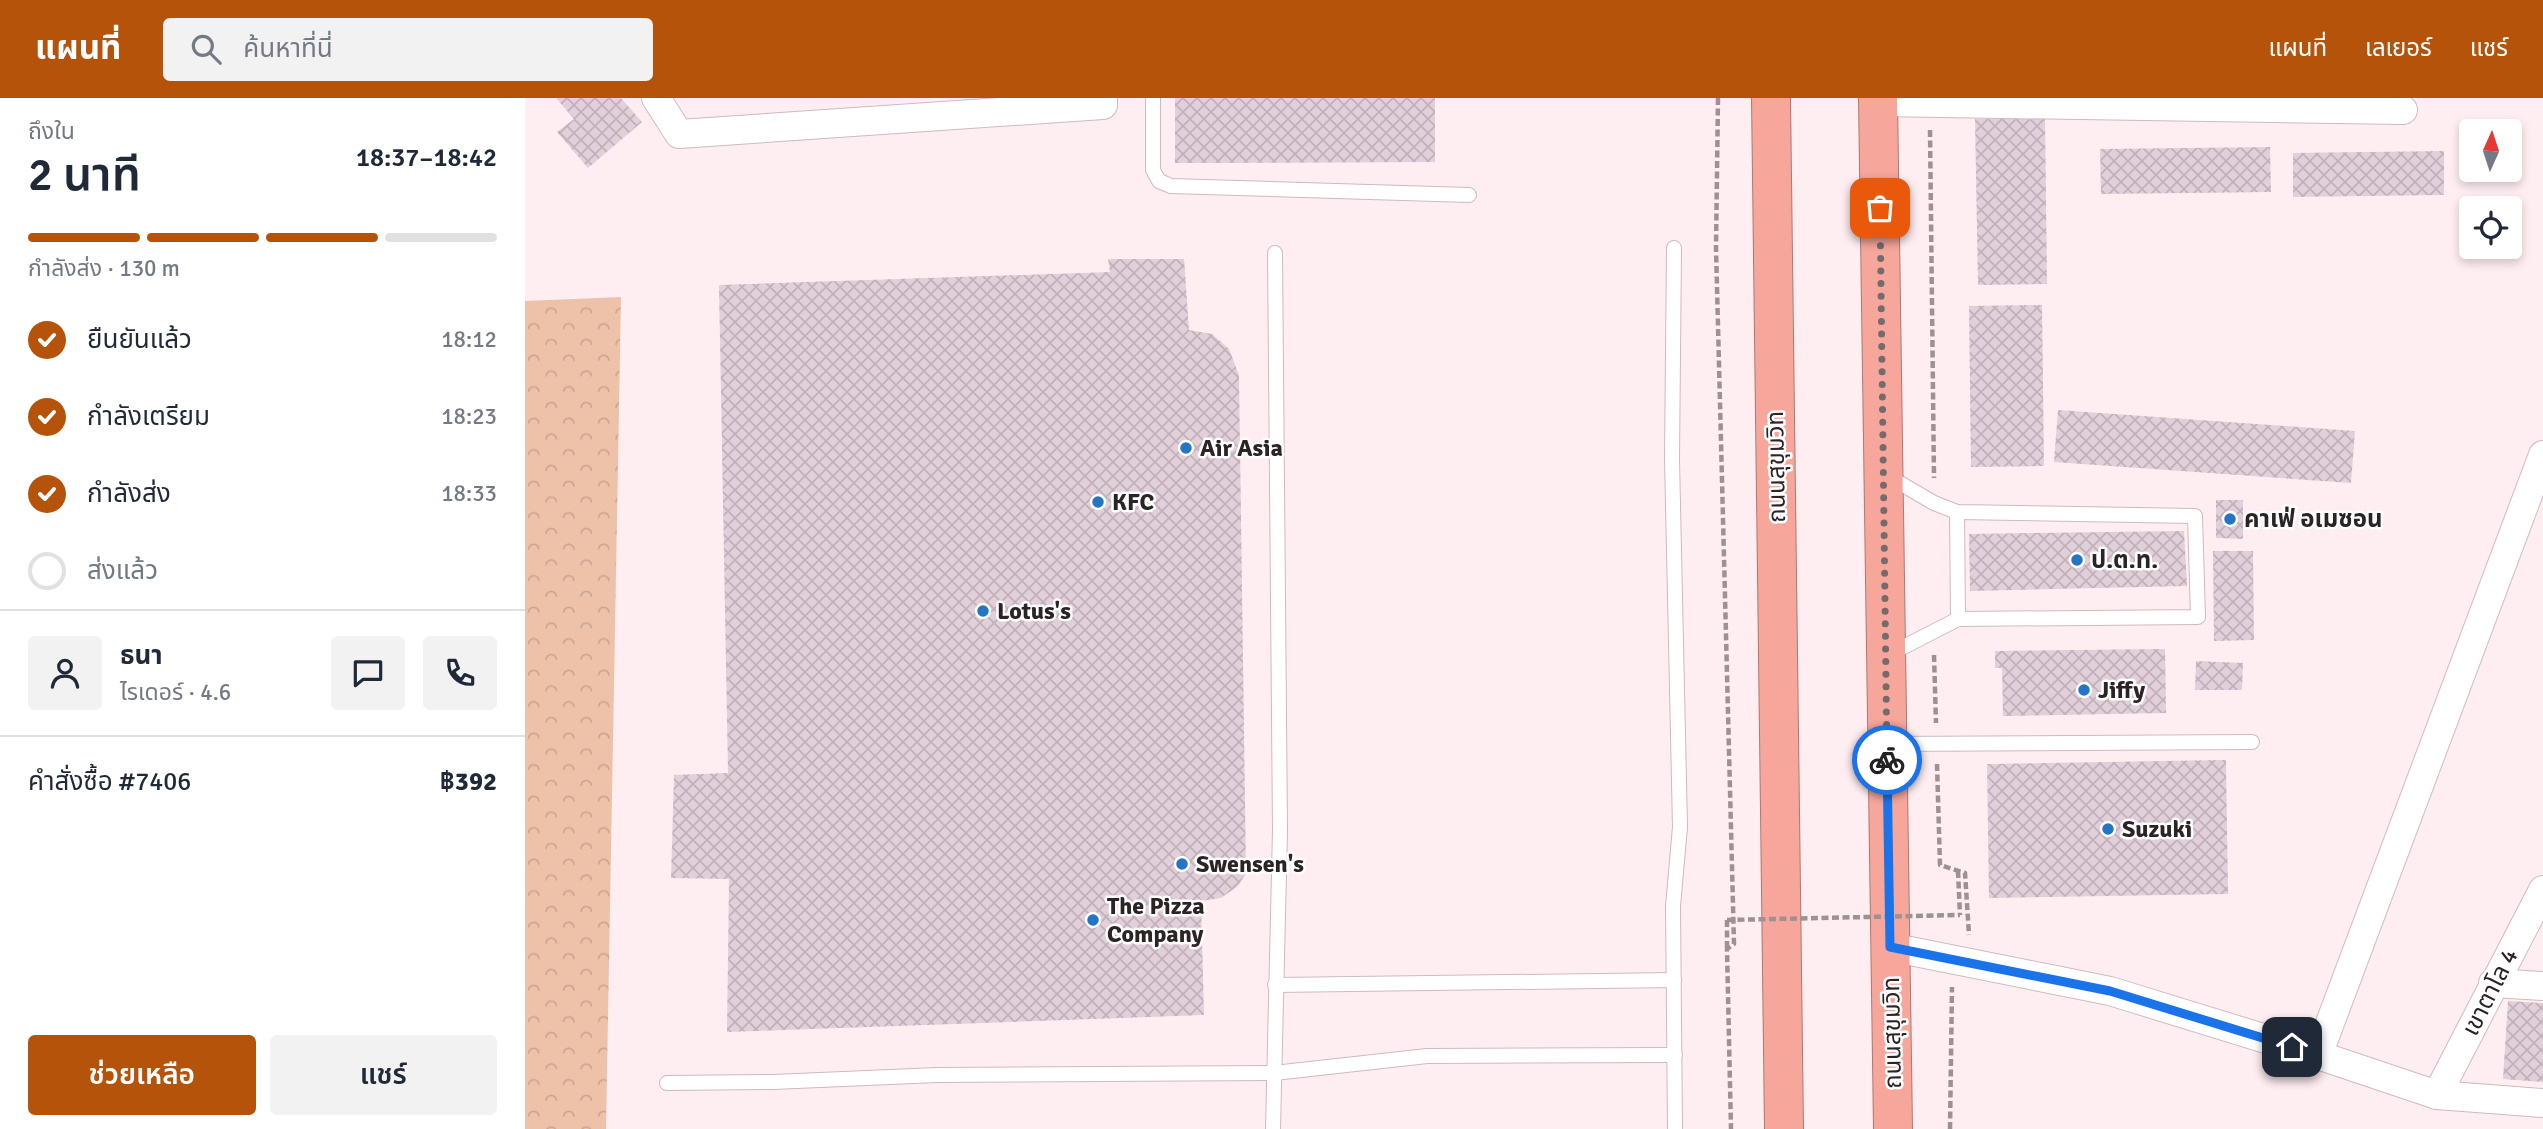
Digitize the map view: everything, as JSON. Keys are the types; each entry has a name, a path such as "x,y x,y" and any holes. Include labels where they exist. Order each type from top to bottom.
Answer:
{"highway":[{"name":"ถนนสุขุมวิท","path":"1771,98 1784,1129"},
{"name":"ถนนสุขุมวิท","path":"1878,100 1893,1129"}],"street":[{"path":"656,98 679,134 1103,101"},
{"path":"1878,100 2403,110"},
{"path":"2318,1055 2543,455"},
{"name":"เขาตาโล 4","path":"2437,1095 2543,890"},
{"path":"1890,947 2110,991 2437,1095 2543,1103"},
{"path":"2494,983 2543,986"}],"lane":[{"path":"1153,98 1153,170 1159,181 1171,186 1469,195"},
{"path":"1674,248 1672,459 1680,827 1673,906 1675,1129"},
{"path":"1273,1129 1280,843 1275,253"},
{"path":"1883,473 1934,503 1957,512 2195,516 2198,617 1958,619 1886,656"},
{"path":"1957,512 1958,619"},
{"path":"1887,744 2252,742"},
{"path":"1275,985 1674,980"},
{"path":"667,1083 937,1076 1274,1073 1427,1056 1675,1055"}],"path":[{"path":"1718,98 1716,248 1734,944 1727,949"},
{"path":"1731,1129 1727,920 1960,915 1958,871"}],"green space":[{"path":"621,297 606,1129 525,1129 525,301"}],"building":[{"path":"556,98 621,98 642,122 588,168 557,132 574,119"},
{"path":"1175,98 1435,98 1435,162 1175,163"},
{"path":"2045,118 2047,284 1978,285 1975,119"},
{"path":"2270,147 2271,192 2101,194 2100,149"},
{"path":"2444,151 2444,195 2293,197 2293,153"},
{"name":"Lotus's","path":"1108,259 1184,259 1189,330 1212,334 1229,349 1239,375 1246,873 1238,886 1221,898 1201,901 1204,1015 727,1032 729,879 671,878 674,775 728,773 719,285 1110,272"},
{"path":"2042,305 2044,466 1971,467 1969,306"},
{"path":"2058,410 2355,431 2351,483 2054,462"},
{"name":"คาเฟ่ อเมซอน","path":"2216,500 2243,500 2243,539 2216,538"},
{"name":"ป.ต.ท.","path":"2184,531 2187,586 1970,591 1969,534"},
{"path":"2213,551 2253,551 2254,640 2214,641"},
{"name":"Jiffy","path":"2165,649 2166,713 2003,716 2002,668 1995,668 1995,651"},
{"path":"2196,661 2243,663 2242,690 2195,690"},
{"name":"Suzuki","path":"2226,760 2228,894 1989,898 1987,764"},
{"path":"2508,1001 2543,1003 2543,1082 2503,1079"}],"way so far":[{"path":"1880,208 1887,760"}],"place":[{"name":"Air Asia","path":"1186,448"},
{"name":"KFC","path":"1098,502"},
{"name":"คาเฟ่ อเมซอน","path":"2230,519"},
{"name":"ป.ต.ท.","path":"2077,560"},
{"name":"Lotus's","path":"983,611"},
{"name":"Jiffy","path":"2084,690"},
{"name":"Suzuki","path":"2108,829"},
{"name":"Swensen's","path":"1182,864"},
{"name":"The Pizza Company","path":"1093,920"}],"route":[{"path":"1887,760 1890,947 2110,991 2292,1047"}]}
